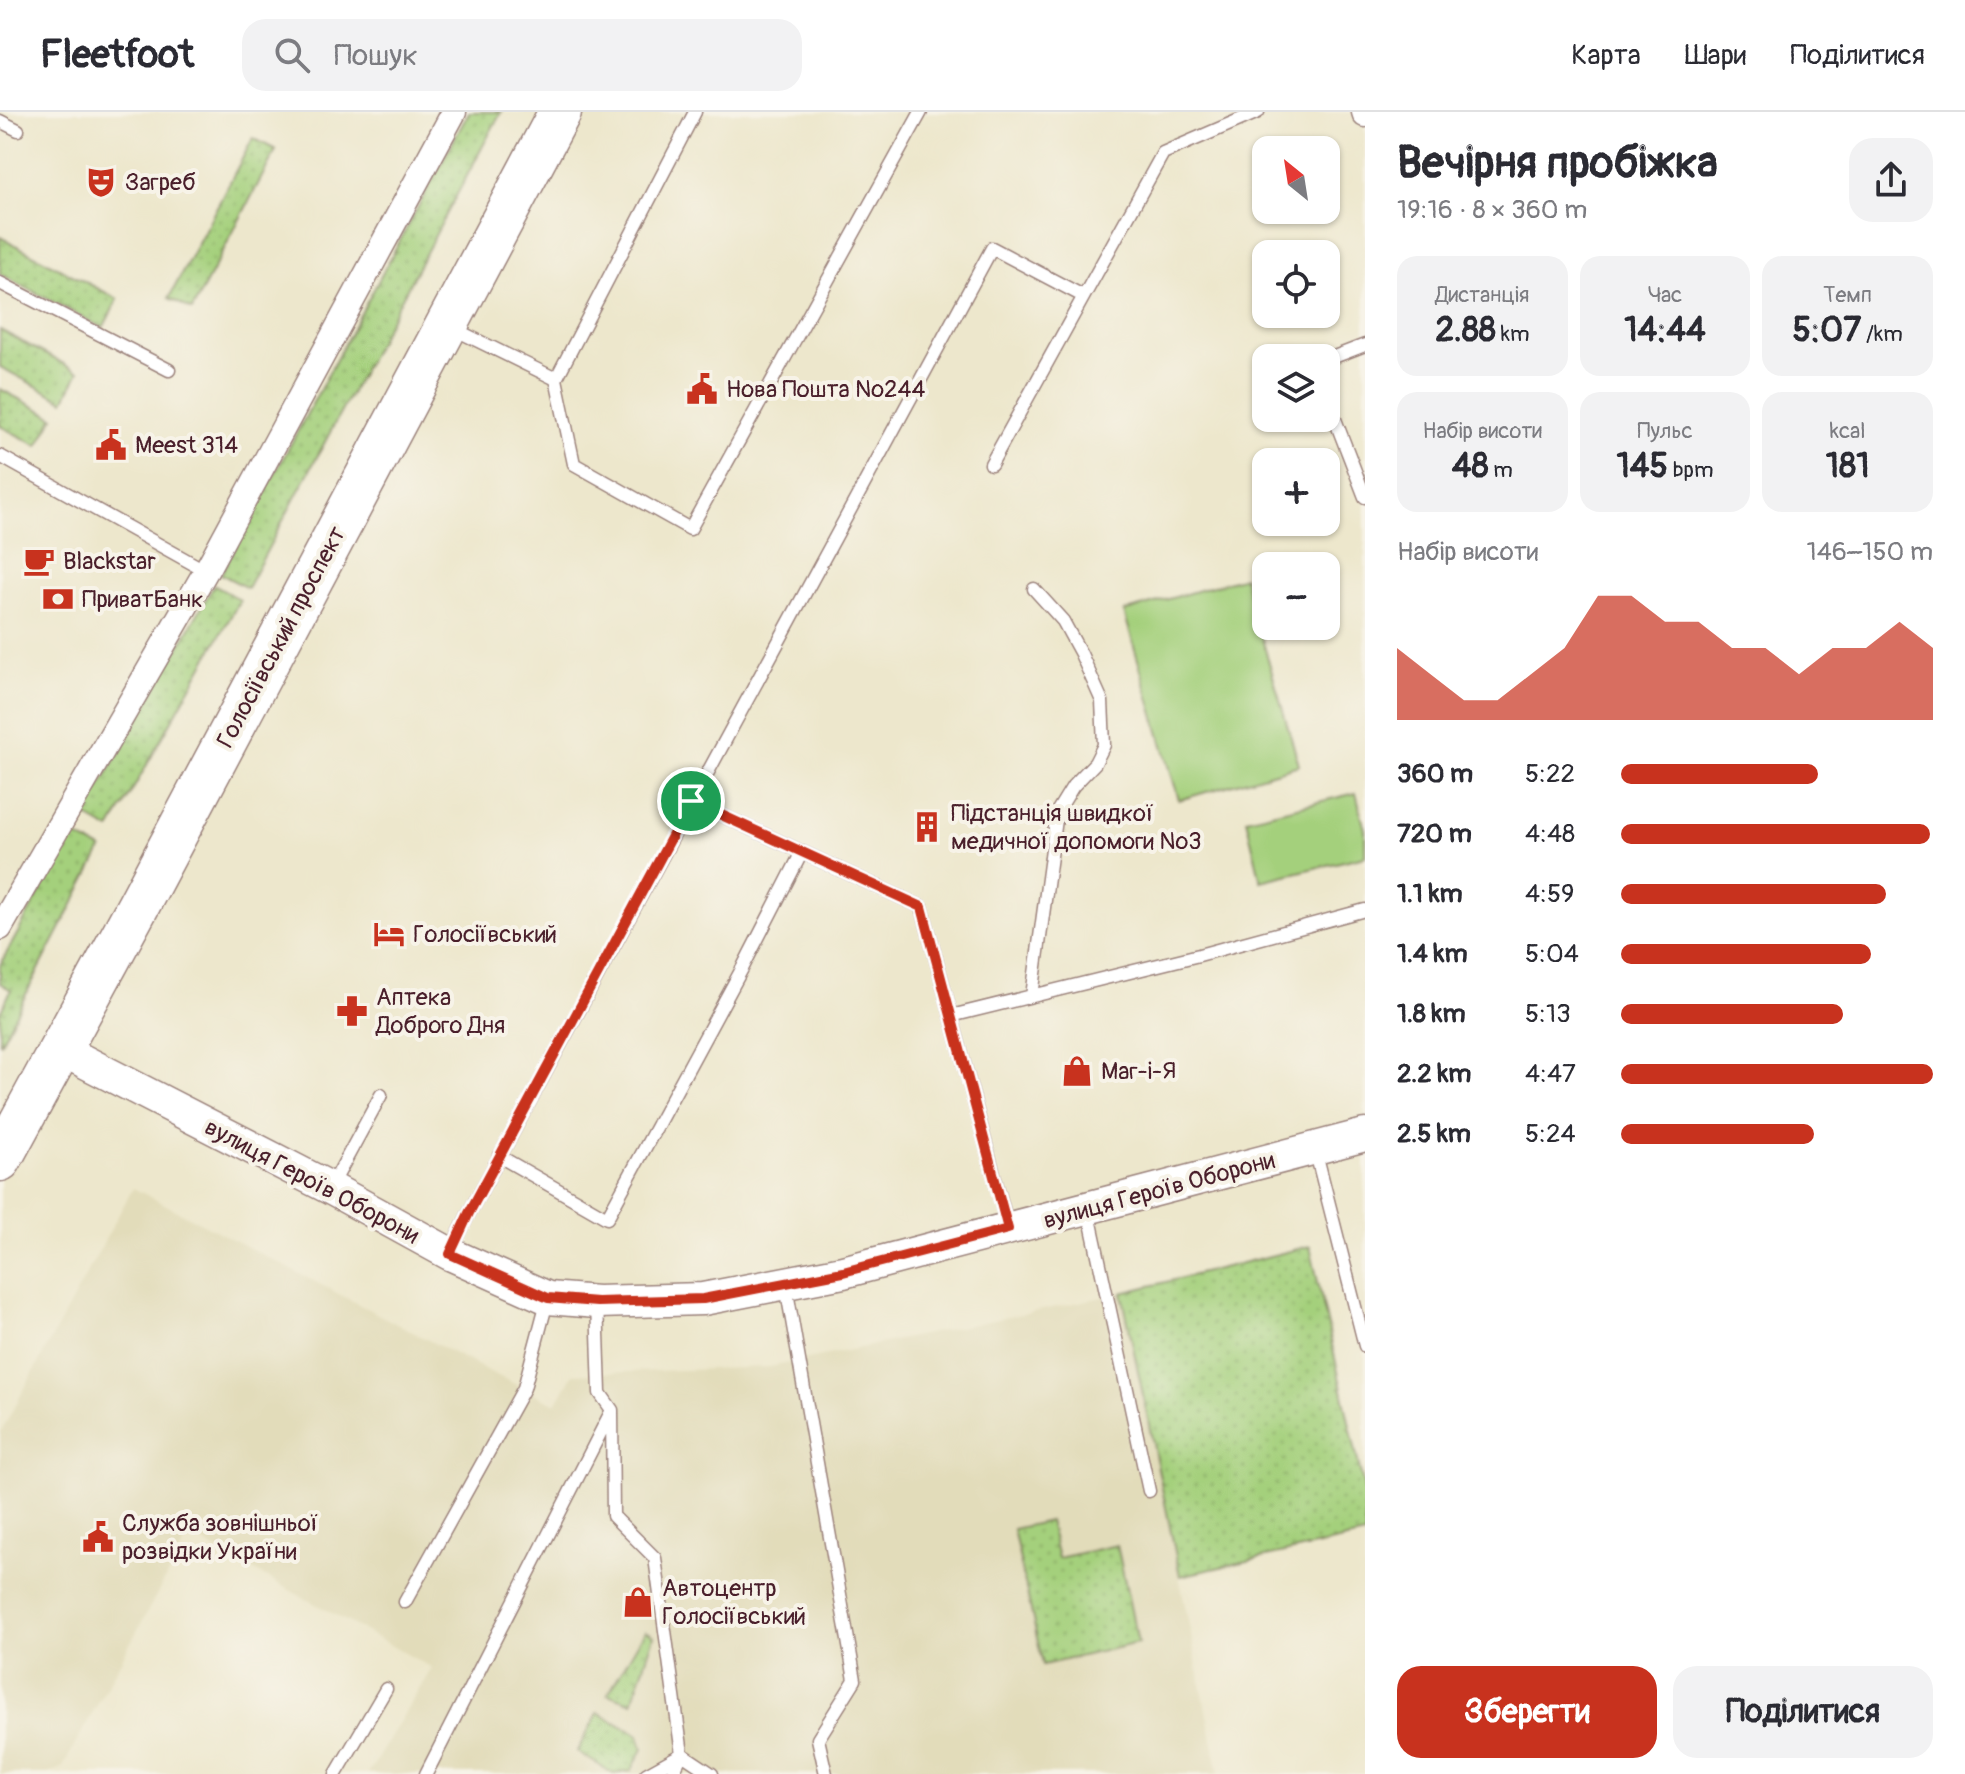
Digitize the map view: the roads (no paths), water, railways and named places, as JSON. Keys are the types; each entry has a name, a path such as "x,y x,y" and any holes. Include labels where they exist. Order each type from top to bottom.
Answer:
{"highway":[{"name":"Голосіївський проспект","path":"0,1160 560,112"}],"street":[{"path":"0,928 206,571 454,112"},
{"name":"вулиця Героїв Оборони","path":"60,1049 330,1188 450,1254 548,1298 597,1302 703,1299 843,1272 1365,1135"}],"lane":[{"path":"695,112 556,379 574,464 690,529 921,112"},
{"path":"991,464 1163,153 1258,112"},
{"path":"0,121 18,130"},
{"path":"450,1254 499,1156 992,248 1083,296"},
{"path":"0,283 169,370"},
{"path":"446,325 556,379"},
{"path":"1340,355 1365,345"},
{"path":"1340,432 1365,497"},
{"path":"2,463 206,571"},
{"path":"1032,996 1057,812 1073,786 1095,763 1104,745 1102,701 1081,654 1063,621 1034,589"},
{"path":"691,801 922,907 1008,1229"},
{"path":"499,1156 607,1218 802,852"},
{"path":"951,1016 1199,955 1365,910"},
{"path":"330,1188 381,1095"},
{"path":"1315,1149 1365,1346"},
{"path":"1088,1209 1149,1491"},
{"path":"785,1283 855,1680 818,1739 826,1774"},
{"path":"405,1602 524,1388 548,1298"},
{"path":"597,1302 600,1393 612,1410 613,1516 655,1558 682,1754 672,1774"},
{"path":"426,1774 612,1410"},
{"path":"336,1774 386,1689"},
{"path":"646,1774 682,1754"},
{"path":"682,1754 712,1774"}],"place":[{"name":"Загреб","path":"101,182"},
{"name":"Нова Пошта №244","path":"702,389"},
{"name":"Meest 314","path":"111,445"},
{"name":"Blackstar","path":"39,561"},
{"name":"ПриватБанк","path":"58,599"},
{"name":"Підстанція швидкої медичної допомоги №3","path":"927,827"},
{"name":"Голосіївський","path":"389,934"},
{"name":"Аптека Доброго Дня","path":"352,1011"},
{"name":"Маг-і-Я","path":"1077,1071"},
{"name":"Служба зовнішньої розвідки України","path":"98,1537"},
{"name":"Автоцентр Голосіївський","path":"638,1602"}]}
